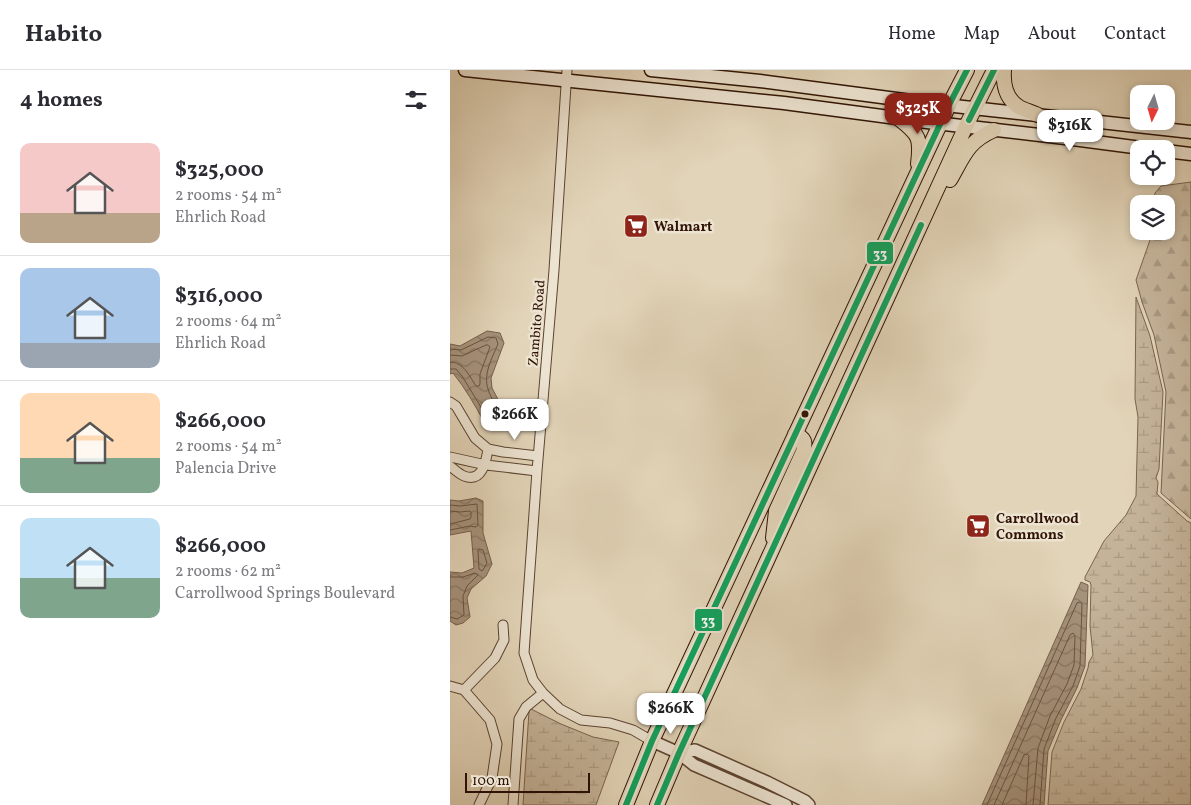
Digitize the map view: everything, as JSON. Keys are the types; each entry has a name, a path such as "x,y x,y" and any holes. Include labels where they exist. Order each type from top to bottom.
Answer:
{"main road":[{"path":"465,70 567,75 899,119 1130,147"},
{"path":"650,70 760,81 949,105 1191,132"},
{"path":"626,805 652,741 967,70"},
{"path":"657,805 679,752 966,126 994,70"},
{"path":"1004,70 1005,89 1009,98 1018,107 1038,115"},
{"path":"899,119 910,127 919,139 920,150 916,176"},
{"path":"923,220 935,208 967,150 978,138 994,130"},
{"path":"1175,152 1191,154"},
{"path":"772,551 776,511 805,445 802,437 795,434"}],"street":[{"name":"Zambito Road","path":"567,75 554,270 524,653 533,680 543,693 560,709 581,720 610,723 633,730 652,741"},
{"path":"450,402 456,406 475,438 488,450 538,456"},
{"path":"450,466 463,476 470,477 478,474 486,465 488,450"},
{"path":"450,457 486,465 537,471"},
{"path":"464,690 495,658 504,640 503,625"},
{"path":"450,686 464,690 490,720 496,744 492,778 479,805"},
{"path":"513,805 519,719 526,707 543,693"},
{"path":"652,741 679,752 694,765 786,805"},
{"path":"679,752 695,750 767,782 805,801 809,805"}],"green space":[{"path":"1191,182 1191,519 1161,493 1166,392 1154,335 1136,280 1150,240 1175,240 1175,195 1155,195 1161,186"},
{"path":"1136,297 1150,336 1163,392 1159,469 1156,478 1158,482 1157,494 1191,523 1191,805 1048,805 1052,752 1064,722 1081,689 1093,655 1090,626 1091,585 1090,582 1085,580 1085,577 1104,541 1126,515 1136,496 1138,417 1135,399"},
{"path":"531,709 593,737 619,742 596,805 523,805 529,711"}],"water":[{"path":"487,331 500,333 504,343 491,378 492,388 502,407 504,421 497,425 484,422 462,385 453,373 450,374 450,344 460,346"},
{"path":"476,498 483,501 483,533 492,564 486,576 471,589 467,598 470,617 463,623 456,625 450,621 450,572 462,573 474,568 471,531 450,535 450,500 459,501"},
{"path":"1081,582 1088,585 1085,666 1048,751 1044,805 982,805"}],"transit line":[{"name":"33","path":"626,805 652,741 967,70"},
{"name":"33","path":"969,120 994,70"},
{"name":"33","path":"657,805 679,753 921,225"}],"place":[{"name":"Walmart","path":"636,226"},
{"name":"Carrollwood Commons","path":"978,526"}]}
